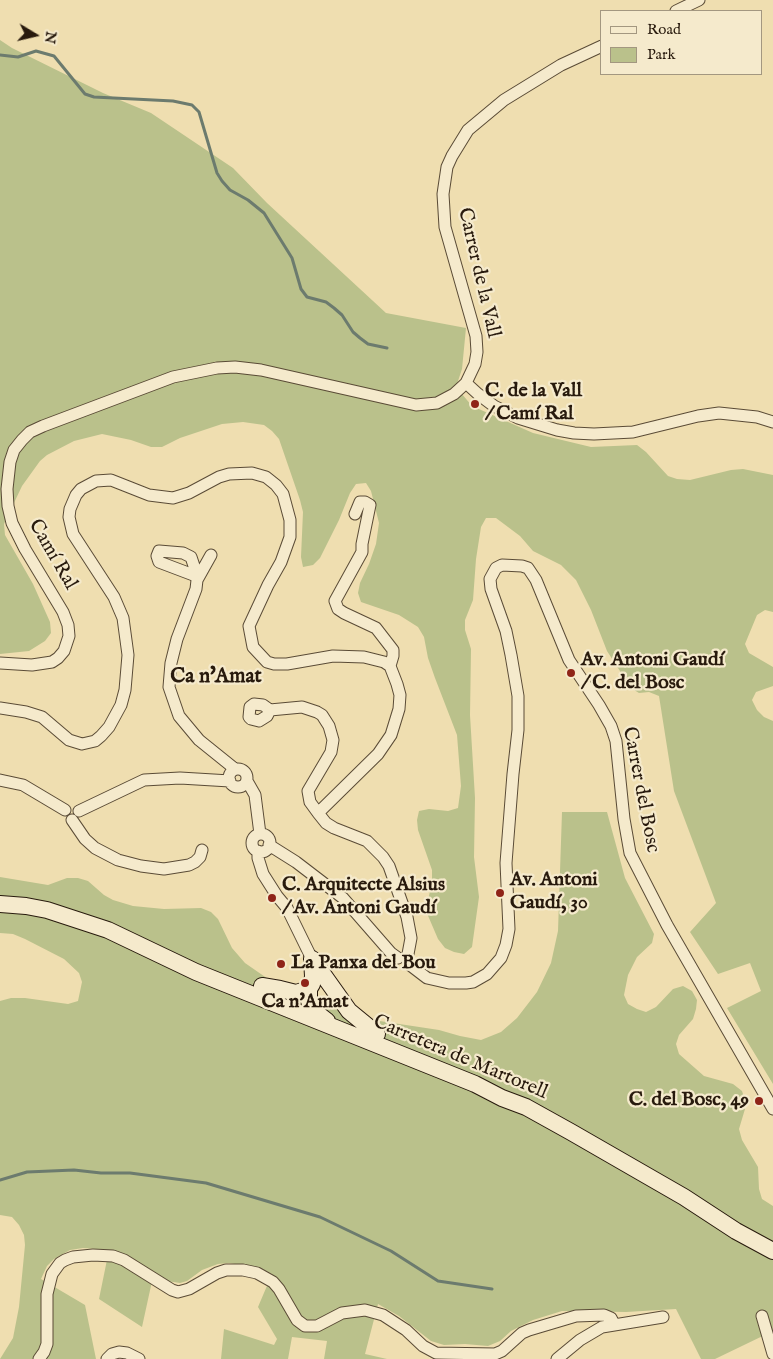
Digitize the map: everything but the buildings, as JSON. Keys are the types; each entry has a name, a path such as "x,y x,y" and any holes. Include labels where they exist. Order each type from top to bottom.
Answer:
{"main road":[{"name":"Carretera de Martorell","path":"0,904 47,910 109,931 169,960 449,1073 526,1108 642,1173 736,1231 773,1251"},
{"path":"109,931 131,935 438,1058 506,1092 526,1108"},
{"path":"312,959 313,976 309,1001 322,1017 339,1029"},
{"path":"312,959 349,1011 377,1034"},
{"path":"262,986 296,993 322,980 333,987"},
{"path":"286,1008 316,1010 326,1008 332,1002 333,987"}],"street":[{"path":"678,10 700,0"},
{"name":"Carrer de la Vall","path":"466,383 475,364 477,352 476,336 444,227 443,194 447,167 459,142 468,130 484,115 504,100 561,65 600,47"},
{"name":"Camí Ral","path":"0,662 32,665 52,662 58,658 68,644 68,624 64,612 25,549 12,523 8,506 8,474 14,450 30,432 173,377 226,367 247,367 416,405 437,403 454,394 466,383"},
{"path":"466,383 494,406 518,418 574,433 633,432 698,416 719,414 757,416 773,422"},
{"path":"0,708 37,715 49,722 69,740 82,744 101,736 109,727 121,705 125,690 128,656 123,618 114,597 73,534 69,517 76,495 88,484 103,480 112,480 149,494 166,498 189,493 229,474 252,473 272,481 283,494 289,510 290,537 281,562 249,626 253,647 267,662 274,664 288,664 316,658 350,656 384,662 390,666"},
{"path":"318,812 378,754 391,735 399,709 400,695 390,666 393,650 376,628 344,613 338,609 335,601 362,552 370,506 366,502 360,502 355,514"},
{"path":"211,555 197,578 196,589 177,640 171,662 169,687 179,716 199,740 235,769 238,768 245,771 248,778 247,782 255,795 260,834"},
{"name":"Carrer del Bosc","path":"405,959 427,978 449,983 466,983 473,982 487,974 501,958 506,945 509,929 506,863 518,730 518,696 512,656 506,631 491,589 490,579 496,568 510,564 528,568 536,580 568,660 611,726 616,741 630,853 667,925 773,1109"},
{"path":"269,846 296,862 343,898 391,953 405,959 411,944 410,933 397,887 386,862 376,848 367,841 326,823 310,802 308,791 331,752 333,740 329,726 322,715 310,709 293,707 270,710"},
{"path":"235,769 230,774 231,784 238,787 245,785 247,782"},
{"path":"75,816 144,780 180,778 230,781"},
{"path":"0,780 23,785 65,810 72,805 77,808 75,816 85,839 95,848 118,860 164,869 189,865 200,857 202,850"},
{"path":"260,834 268,837 269,846 264,851 254,849 252,843 254,837 260,834"},
{"path":"258,851 263,874 287,908 312,959"},
{"path":"39,1359 44,1352 46,1344 47,1294 52,1274 60,1263 65,1260 94,1254 113,1256 124,1260 178,1292 189,1289 226,1270 243,1270 257,1273 272,1282 279,1289 296,1320 305,1326 317,1326 342,1313 365,1310 383,1315 406,1330 423,1346 436,1353 495,1354 502,1351 522,1333 576,1316 604,1315 611,1318 614,1324"},
{"path":"762,1316 773,1354"},
{"path":"558,1359 593,1331 614,1324 663,1317"},
{"path":"107,1359 112,1354 122,1352 139,1359"}],"green space":[{"path":"0,40 12,48 103,93 151,113 233,168 267,203 386,313 466,328 462,369 456,387 472,406 533,433 591,447 637,445 668,476 677,479 690,480 743,469 773,475 773,612 765,610 757,615 745,644 749,653 773,667 773,686 756,692 752,700 757,710 764,717 773,721 773,1084 727,1008 761,991 750,963 718,974 690,932 716,903 674,791 659,696 649,692 639,693 631,688 607,651 591,610 576,580 561,565 533,551 520,536 496,518 486,518 481,527 473,600 465,620 465,630 471,649 470,715 475,798 474,857 479,897 472,947 464,954 445,948 438,939 426,911 432,881 432,870 418,830 417,820 419,811 429,809 448,811 458,808 461,786 457,735 428,658 424,637 418,627 399,615 361,602 358,593 360,583 376,544 379,523 371,491 366,483 356,484 350,493 320,558 313,565 303,567 301,557 303,512 300,500 279,439 264,425 243,422 222,424 180,438 162,447 151,447 131,440 102,434 74,441 47,455 40,461 22,486 4,524 5,535 33,584 50,622 51,633 45,641 29,651 0,654"},
{"path":"562,812 607,812 625,878 654,934 652,943 637,957 628,975 624,995 628,1004 646,1012 656,1007 673,989 683,986 692,991 697,1000 696,1009 693,1019 679,1035 676,1044 679,1054 704,1076 733,1084 742,1091 745,1109 739,1129 742,1140 758,1167 759,1189 762,1199 773,1206 773,1337 771,1332 715,1359 701,1359 676,1309 626,1312 562,1311 533,1320 511,1331 500,1341 488,1346 444,1345 431,1341 399,1316 378,1304 365,1354 387,1359 324,1359 327,1341 292,1337 288,1359 221,1359 224,1329 274,1345 277,1339 258,1307 272,1274 258,1268 229,1263 218,1264 202,1270 187,1281 180,1283 167,1281 154,1272 142,1327 99,1299 109,1250 83,1248 70,1250 54,1259 47,1266 41,1279 85,1305 96,1359 0,1359 13,1338 19,1307 25,1245 24,1235 19,1225 12,1217 0,1215 0,1001 11,998 25,998 68,1004 78,1001 82,982 79,973 64,959 13,934 0,933 0,877 48,885 67,878 78,878 88,881 113,900 133,906 164,909 201,908 211,912 218,919 232,948 245,963 271,981 373,1020 439,1030 481,1040 501,1032 517,1018 537,992 551,963 558,931"}],"waterway":[{"path":"0,55 18,57 36,51 54,56 85,94 94,97 173,101 192,105 199,112 217,173 230,190 248,200 264,213 292,258 301,289 307,297 326,302 334,308 342,315 353,332 368,344 387,348"},
{"path":"0,1180 27,1172 74,1170 101,1173 130,1173 206,1183 320,1217 391,1251 438,1281 492,1289"}],"place":[{"name":"C. de la Vall / Camí Ral","path":"475,404"},
{"name":"Av. Antoni Gaudí / C. del Bosc","path":"571,673"},
{"name":"Av. Antoni Gaudí, 30","path":"500,893"},
{"name":"C. Arquitecte Alsius / Av. Antoni Gaudí","path":"272,898"},
{"name":"La Panxa del Bou","path":"281,964"},
{"name":"Ca n'Amat","path":"305,983"},
{"name":"C. del Bosc, 49","path":"759,1101"}],"district":[{"name":"Ca n'Amat","path":"216,678"}]}
